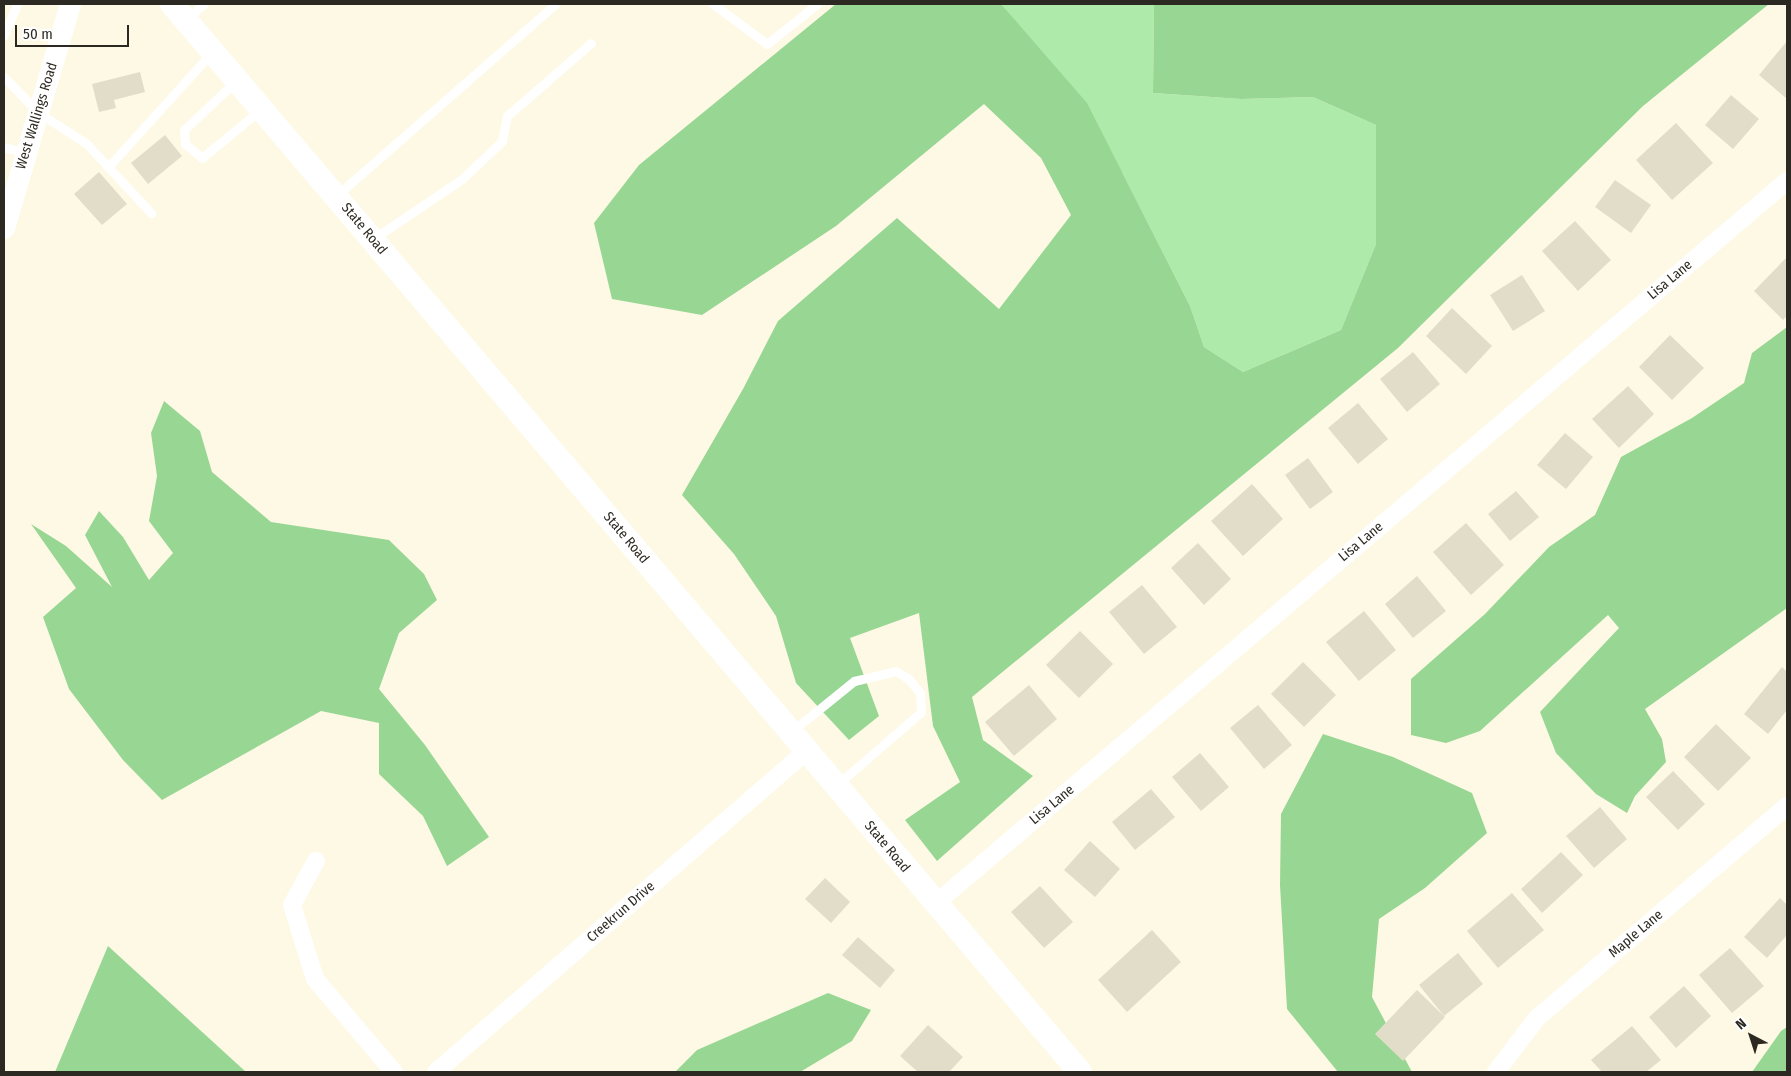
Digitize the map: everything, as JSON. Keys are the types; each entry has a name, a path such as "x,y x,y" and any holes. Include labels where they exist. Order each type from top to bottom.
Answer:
{"main road":[{"name":"State Road","path":"179,12 935,904 1080,1072"}],"street":[{"name":"West Wallings Road","path":"4,228 8,198 39,113 70,4"},
{"name":"Lisa Lane","path":"935,904 1787,181"},
{"name":"Creekrun Drive","path":"436,1072 806,751"},
{"name":"Maple Lane","path":"1496,1072 1537,1018 1787,806"},
{"path":"316,860 292,904 315,979 394,1072"}],"lane":[{"path":"4,35 17,4"},
{"path":"179,12 204,4"},
{"path":"336,196 555,4"},
{"path":"713,4 767,44 817,4"},
{"path":"372,240 462,179 502,142 507,116 590,43"},
{"path":"110,165 212,51"},
{"path":"4,77 39,113 86,142 110,165 152,213"},
{"path":"237,80 184,130 185,144 202,158 261,109"},
{"path":"4,147 25,153"},
{"path":"790,732 854,681 896,671 909,679 920,693 921,712 836,786"}],"green space":[{"path":"836,4 1001,4 1087,103 1190,306 1204,347 1243,372 1341,330 1376,244 1376,125 1313,97 1241,99 1153,93 1154,4 1769,4 1643,106 1398,348 972,697 983,740 1033,776 937,861 905,820 960,782 933,726 919,613 850,638 879,716 849,740 796,683 776,616 734,554 682,495 743,389 778,321 897,218 999,309 1071,215 1041,158 984,104 836,226 702,315 612,299 594,223 639,165"},
{"path":"1001,4 1154,4 1153,93 1241,99 1313,97 1376,125 1376,244 1341,330 1243,372 1204,347 1190,306 1123,174"},
{"path":"1787,327 1787,608 1645,709 1662,739 1666,762 1635,796 1627,813 1596,794 1556,753 1540,712 1619,628 1608,615 1480,731 1446,743 1411,735 1411,679 1485,614 1549,547 1595,515 1621,457 1692,418 1744,383 1752,353"},
{"path":"164,401 200,431 212,472 271,522 389,540 424,574 437,600 399,633 379,689 425,745 489,837 447,866 423,816 379,774 379,723 321,711 162,800 123,760 69,689 43,617 76,588 31,524 66,546 112,587 85,535 99,511 123,537 149,580 173,553 149,521 157,476 151,433"},
{"path":"1323,734 1393,757 1472,793 1487,833 1425,888 1379,919 1372,997 1412,1072 1338,1072 1287,1009 1280,885 1281,814"},
{"path":"108,946 246,1072 55,1072"},
{"path":"828,993 871,1010 852,1041 800,1072 675,1072 697,1050"},
{"path":"1787,1027 1787,1072 1752,1072 1781,1031"}],"building":[{"path":"1787,41 1787,99 1759,75"},
{"path":"140,72 145,92 114,100 116,108 99,112 92,84"},
{"path":"1731,95 1759,119 1733,149 1705,125"},
{"path":"1676,123 1713,163 1672,200 1636,160"},
{"path":"165,135 182,156 148,184 131,163"},
{"path":"99,172 127,204 102,225 74,194"},
{"path":"1615,180 1651,205 1631,233 1595,207"},
{"path":"1575,221 1611,260 1578,291 1542,251"},
{"path":"1786,258 1787,316 1783,320 1754,291"},
{"path":"1522,275 1545,311 1513,331 1490,295"},
{"path":"1452,308 1492,346 1466,374 1426,336"},
{"path":"1670,335 1704,368 1672,400 1639,367"},
{"path":"1413,352 1440,384 1407,412 1380,379"},
{"path":"1628,386 1654,414 1619,448 1592,419"},
{"path":"1358,403 1388,439 1358,464 1328,428"},
{"path":"1565,433 1593,457 1566,489 1537,465"},
{"path":"1308,458 1333,492 1310,509 1285,475"},
{"path":"1252,484 1283,519 1243,556 1211,521"},
{"path":"1516,491 1539,517 1510,541 1488,514"},
{"path":"1466,523 1504,565 1471,595 1433,552"},
{"path":"1198,543 1231,579 1204,605 1171,568"},
{"path":"1417,576 1446,611 1413,638 1385,604"},
{"path":"1142,585 1177,627 1144,654 1109,612"},
{"path":"1364,611 1396,650 1359,681 1326,642"},
{"path":"1080,631 1113,664 1079,698 1046,665"},
{"path":"1303,662 1336,695 1304,727 1271,694"},
{"path":"1782,667 1787,672 1787,710 1768,734 1744,714"},
{"path":"1029,685 1057,719 1014,756 985,722"},
{"path":"1258,705 1292,745 1264,769 1230,728"},
{"path":"1716,724 1751,758 1718,791 1684,757"},
{"path":"1200,753 1229,787 1201,811 1172,777"},
{"path":"1673,771 1705,804 1678,830 1646,797"},
{"path":"1151,789 1175,817 1135,850 1112,822"},
{"path":"1600,807 1627,839 1594,868 1566,836"},
{"path":"1090,841 1120,869 1095,897 1064,870"},
{"path":"1561,852 1583,875 1542,913 1521,889"},
{"path":"825,878 850,902 831,923 805,899"},
{"path":"1040,886 1073,922 1044,948 1011,912"},
{"path":"1512,893 1544,930 1498,968 1467,931"},
{"path":"1780,898 1787,905 1787,935 1767,958 1744,937"},
{"path":"1152,930 1181,962 1127,1012 1098,980"},
{"path":"858,937 895,970 880,988 842,955"},
{"path":"1730,948 1764,986 1732,1013 1699,975"},
{"path":"1458,953 1483,984 1444,1016 1419,985"},
{"path":"1684,986 1711,1016 1676,1048 1649,1017"},
{"path":"1417,990 1445,1017 1403,1061 1375,1034"},
{"path":"928,1025 963,1057 949,1072 918,1072 900,1056"},
{"path":"1632,1026 1661,1060 1646,1072 1602,1072 1591,1060"}]}
